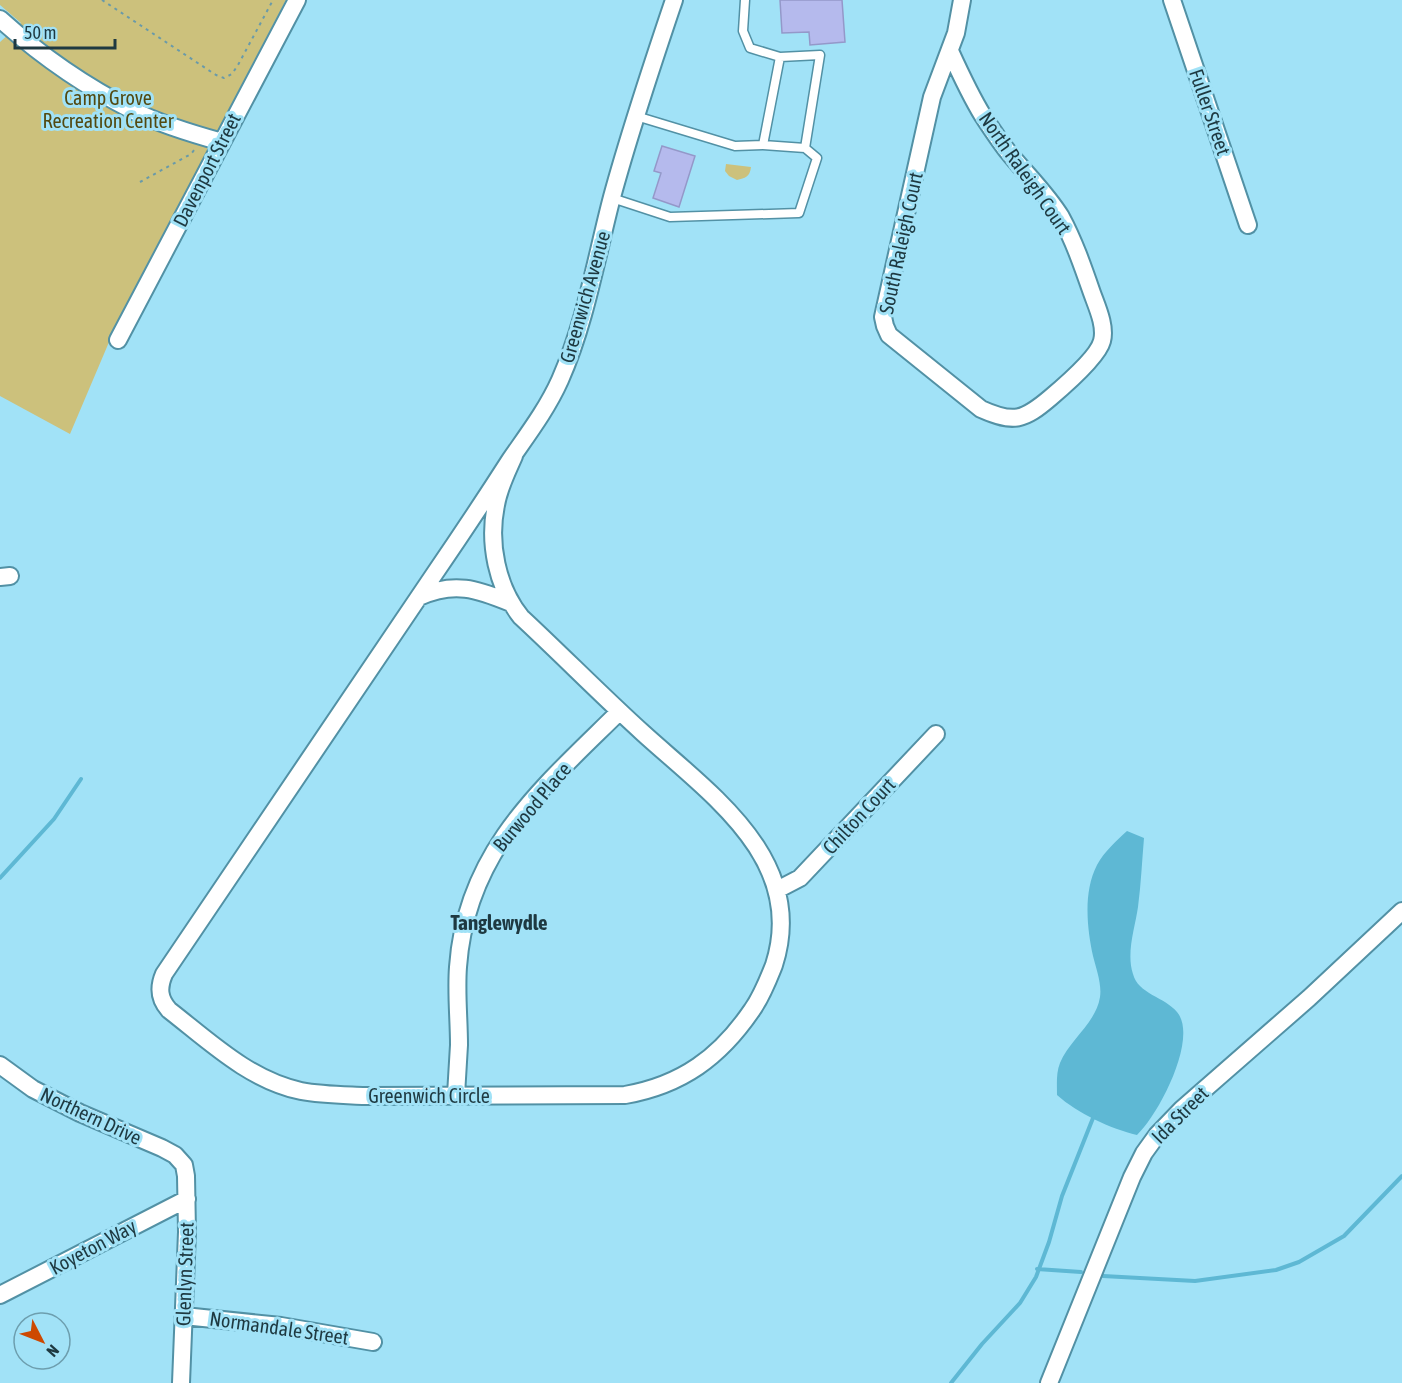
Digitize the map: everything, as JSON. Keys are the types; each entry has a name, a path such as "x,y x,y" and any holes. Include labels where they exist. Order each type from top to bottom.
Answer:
{"street":[{"name":"Davenport Street","path":"118,340 297,0"},
{"name":"Greenwich Avenue","path":"419,597 542,414 574,346 612,198 674,0"},
{"name":"South Raleigh Court","path":"962,0 956,33 932,97 883,317 889,334 969,400"},
{"name":"Fuller Street","path":"1172,0 1248,225"},
{"path":"0,19 51,61 135,112 222,142"},
{"name":"North Raleigh Court","path":"950,51 982,115 1007,151 1045,195 1072,238 1098,308 1103,332 1099,348 1086,364 1063,388 1027,416 1009,419 995,416 969,400"},
{"name":"Greenwich Circle","path":"511,603 486,593 464,588 448,588 419,597 164,974 159,988 161,999 169,1010 256,1075 300,1091 323,1094 365,1096 625,1095 662,1087 694,1070 721,1048 742,1025 769,978 781,935 781,915 777,890 760,850 738,822 521,617 503,588 497,566 494,518 500,486 514,456"},
{"name":"Burwood Place","path":"456,1095 459,1044 458,967 465,919 474,890 495,848 517,818 619,712"},
{"name":"Chilton Court","path":"777,890 800,878 936,734"},
{"name":"Ida Street","path":"1049,1383 1132,1177 1144,1153 1157,1135 1182,1109 1309,998 1402,911"},
{"name":"Northern Drive","path":"0,1065 33,1089 80,1113 176,1155 184,1165"},
{"name":"Glenlyn Street","path":"181,1383 187,1199 184,1165"},
{"name":"Koyeton Way","path":"0,1295 187,1199"},
{"name":"Normandale Street","path":"184,1316 281,1326 373,1342"}],"lane":[{"path":"745,0 743,31 750,48 780,57 820,55 805,148"},
{"path":"763,145 780,57"},
{"path":"612,198 669,217 799,213 817,158 805,148 735,146 636,116"}],"path":[{"path":"102,0 224,78 232,74 238,65 273,0"},
{"path":"140,182 191,154 203,137"}],"green space":[{"name":"Camp Grove Recreation Center","path":"0,0 286,0 115,328 70,434 0,396 0,42 21,23 0,5"},
{"path":"726,164 751,167 750,173 737,180 725,171"}],"water":[{"path":"1127,831 1144,838 1139,898 1130,958 1133,974 1140,986 1177,1012 1182,1024 1183,1040 1180,1057 1165,1095 1137,1135 1095,1120 1057,1095 1057,1075 1060,1063 1064,1054 1093,1015 1100,997 1088,922 1090,887 1097,865"}],"building":[{"path":"780,0 842,0 845,42 810,45 809,32 782,33"},
{"path":"662,146 695,156 679,207 653,198 661,173 654,171"}],"waterway":[{"path":"0,878 54,819 81,779"},
{"path":"951,1383 982,1344 1020,1303 1036,1277 1062,1196 1095,1113"},
{"path":"1103,1276 1195,1281 1276,1270 1299,1262 1344,1236 1402,1176"},
{"path":"1037,1269 1081,1272"}],"district":[{"name":"Tanglewydle","path":"499,923"}]}
